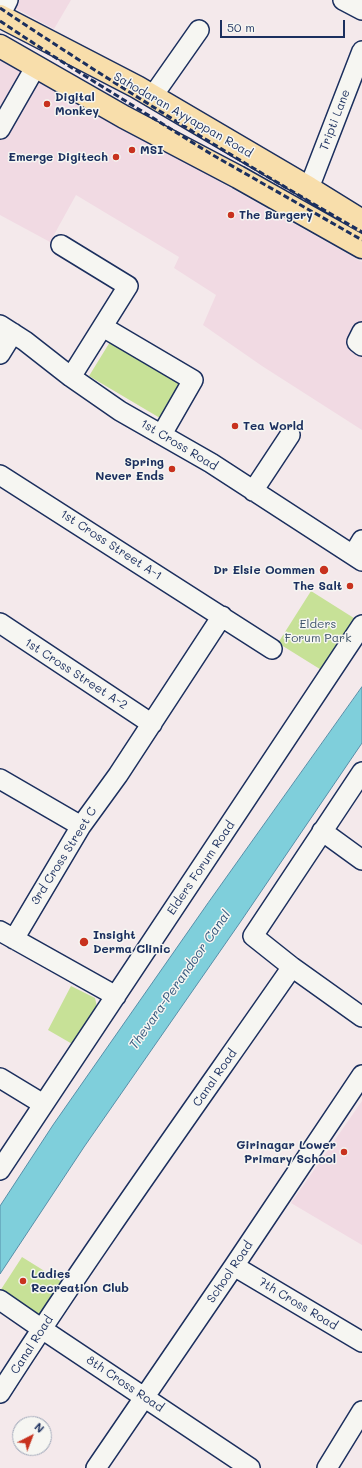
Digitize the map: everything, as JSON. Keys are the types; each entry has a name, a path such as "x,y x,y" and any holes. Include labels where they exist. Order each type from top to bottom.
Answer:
{"main road":[{"name":"Sahodaran Ayyappan Road","path":"0,16 145,92 309,188 362,221"},
{"path":"0,46 124,117 238,177 362,247"},
{"path":"124,117 145,92"}],"street":[{"path":"0,16 8,0"},
{"path":"343,0 362,10"},
{"path":"145,92 199,30"},
{"name":"Tripti Lane","path":"309,188 362,51"},
{"path":"0,129 36,66"},
{"path":"61,245 128,286 104,327 71,377"},
{"path":"104,327 193,380 162,434"},
{"path":"0,354 6,329"},
{"name":"1st Cross Road","path":"6,329 25,341 71,377 120,410 199,456 253,491 359,552"},
{"path":"362,332 357,342 362,346"},
{"path":"253,491 290,435"},
{"name":"1st Cross Street A-1","path":"0,475 272,649"},
{"name":"3rd Cross Street C","path":"7,935 81,826 118,775 222,616"},
{"name":"1st Cross Street A-2","path":"0,623 152,724"},
{"name":"Elders Forum Road","path":"0,1170 362,625"},
{"path":"362,772 253,936 292,967 362,1017"},
{"path":"0,779 81,826"},
{"path":"322,831 362,860"},
{"path":"7,935 116,996"},
{"name":"Canal Road","path":"0,1393 42,1329 292,967"},
{"name":"School Road","path":"96,1468 362,1075"},
{"path":"0,1078 43,1104"},
{"name":"7th Cross Road","path":"234,1266 362,1342"},
{"name":"8th Cross Road","path":"0,1300 250,1468"},
{"path":"327,1468 362,1411"}],"shaded area":[{"path":"0,0 71,0 54,29"},
{"path":"0,58 362,262 362,430 262,366 203,325 216,295 174,268 179,257 76,195 50,242 0,215"},
{"name":"Girinagar Lower Primary School","path":"362,1101 362,1245 291,1203"}],"green space":[{"path":"113,337 187,382 165,421 89,376"},
{"name":"Elders Forum Park","path":"311,591 357,620 323,671 278,643"},
{"path":"71,986 95,998 97,1007 74,1045 48,1030"},
{"path":"22,1257 67,1285 41,1321 0,1291"}],"water":[{"name":"Thevara-Perandoor Canal","path":"362,687 362,743 239,924 84,1147 0,1274 0,1206 53,1125 208,903"}],"railway":[{"path":"0,8 179,123 362,232"},
{"path":"0,21 53,56 211,154 362,240"}],"place":[{"name":"Digital Monkey","path":"47,104"},
{"name":"MSI","path":"132,150"},
{"name":"Emerge Digitech","path":"116,157"},
{"name":"The Burgery","path":"231,215"},
{"name":"Tea World","path":"235,426"},
{"name":"Spring Never Ends","path":"172,469"},
{"name":"Dr Elsie Oommen","path":"324,570"},
{"name":"The Salt","path":"350,586"},
{"name":"Insight Derma Clinic","path":"84,942"},
{"name":"Girinagar Lower Primary School","path":"344,1152"},
{"name":"Ladies Recreation Club","path":"23,1281"}]}
